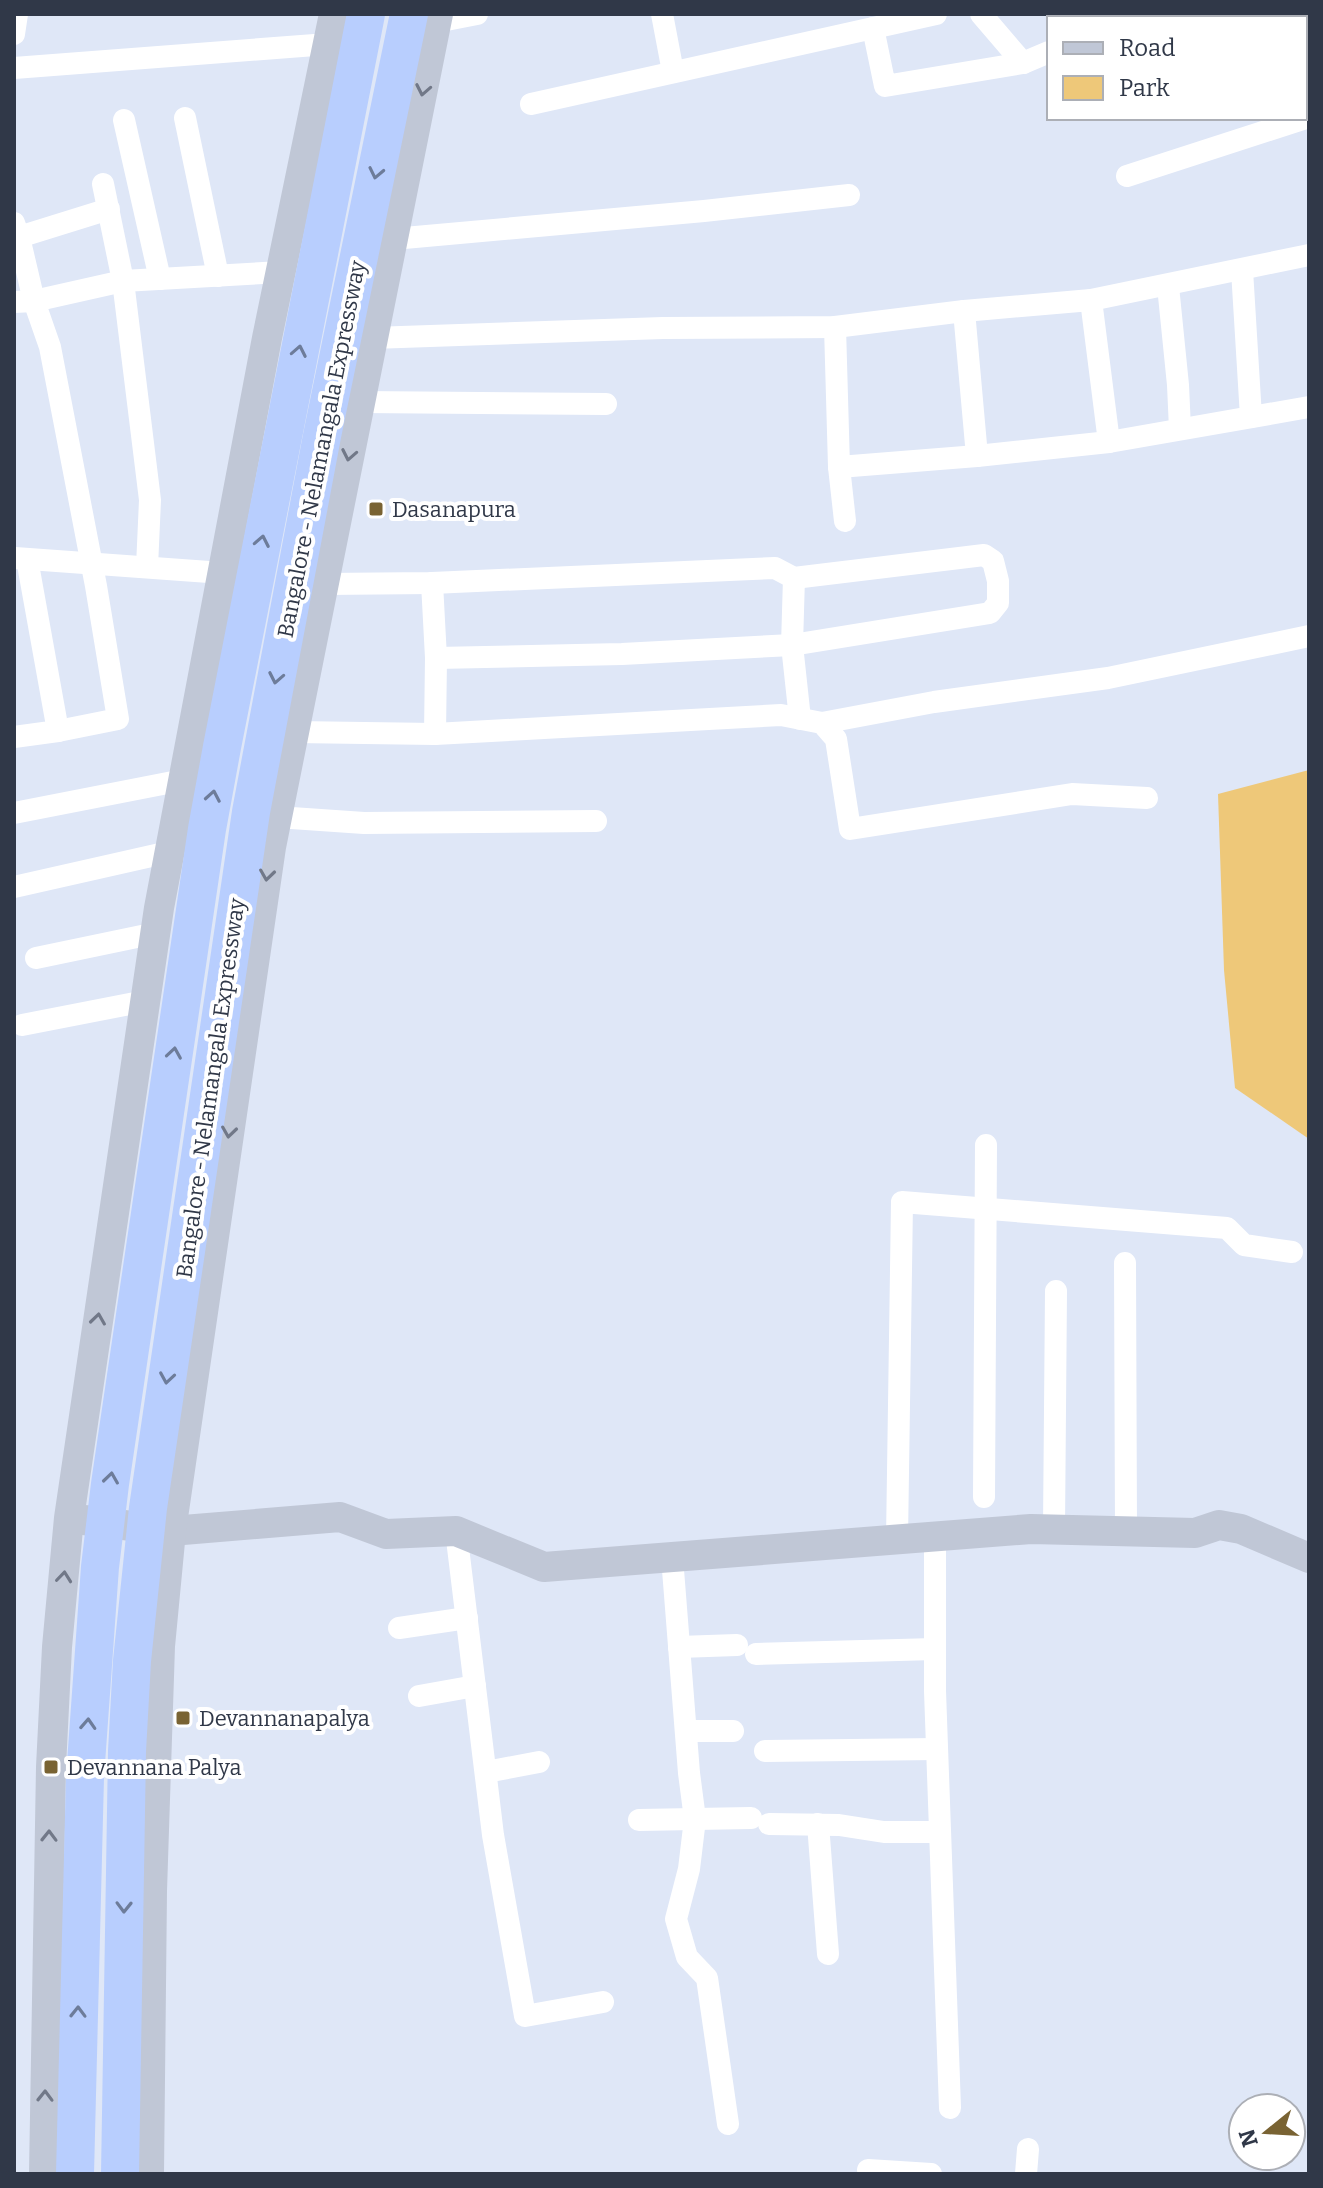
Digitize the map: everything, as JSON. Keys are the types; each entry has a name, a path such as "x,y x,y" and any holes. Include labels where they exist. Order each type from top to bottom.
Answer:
{"highway":[{"name":"Bangalore - Nelamangala Expressway","path":"75,2174 85,1777 99,1582 110,1484 207,829 366,14"},
{"name":"Bangalore - Nelamangala Expressway","path":"120,2174 127,1751 132,1661 146,1522 251,812 322,436 428,17"}],"street":[{"path":"14,34 17,14"},
{"path":"44,2174 51,1767 57,1647 69,1518 169,852 334,14"},
{"path":"149,2174 152,1891 160,1646 171,1531 271,847 393,239 428,17 477,14"},
{"path":"662,14 673,72"},
{"path":"531,104 936,14"},
{"path":"981,14 1023,63"},
{"path":"873,28 885,86 1023,63 1047,53"},
{"path":"14,68 328,44"},
{"path":"185,118 218,276"},
{"path":"124,120 160,279"},
{"path":"1127,176 1268,124 1291,120"},
{"path":"103,184 123,281 150,500 147,567"},
{"path":"393,239 849,195"},
{"path":"14,737 118,719 50,347 24,301 17,230 109,209"},
{"path":"372,338 663,328 835,327 1091,300 1309,257"},
{"path":"1242,270 1251,417"},
{"path":"24,301 123,281 281,272"},
{"path":"1168,286 1180,429"},
{"path":"1091,300 1109,442"},
{"path":"964,311 977,456"},
{"path":"835,327 839,467 845,521"},
{"path":"360,402 606,404"},
{"path":"839,467 1109,442 1309,407"},
{"path":"324,584 432,583 775,568 794,578 984,555 993,561 998,581 998,603 990,613 792,645 622,654 436,658"},
{"path":"58,731 21,558 223,573"},
{"path":"794,578 792,645 811,721 836,739 850,829 1072,794 1147,798"},
{"path":"432,583 436,658 435,734"},
{"path":"294,732 435,734 781,715 811,721 1108,678 1309,636"},
{"path":"14,813 183,780"},
{"path":"277,817 364,823 596,821"},
{"path":"14,887 169,852"},
{"path":"36,958 156,933"},
{"path":"22,1025 145,1001"},
{"path":"984,1497 986,1145"},
{"path":"897,1540 902,1202 1227,1228 1244,1245 1292,1252"},
{"path":"114,1207 215,1231"},
{"path":"1125,1263 1126,1532"},
{"path":"1054,1529 1056,1291"},
{"path":"69,1518 171,1531 340,1517 386,1534 456,1531 544,1567 1054,1529 1195,1533 1219,1525 1241,1529 1309,1558"},
{"path":"456,1531 493,1835 525,2016 603,2002"},
{"path":"935,1537 937,1749 950,2108"},
{"path":"672,1557 695,1819 689,1869 676,1919 687,1957 707,1978 728,2124"},
{"path":"399,1628 467,1618"},
{"path":"679,1647 935,1649"},
{"path":"419,1696 475,1686"},
{"path":"686,1731 733,1731"},
{"path":"765,1751 937,1749"},
{"path":"486,1772 539,1762"},
{"path":"639,1820 760,1821 839,1825 884,1832 940,1832"},
{"path":"818,1824 828,1954"},
{"path":"1026,2174 1028,2149"},
{"path":"868,2170 931,2174"}],"green space":[{"path":"1309,770 1309,1139 1235,1088 1224,970 1218,794"}],"place":[{"name":"Dasanapura","path":"376,509"},
{"name":"Devannanapalya","path":"183,1718"},
{"name":"Devannana Palya","path":"51,1767"}]}
